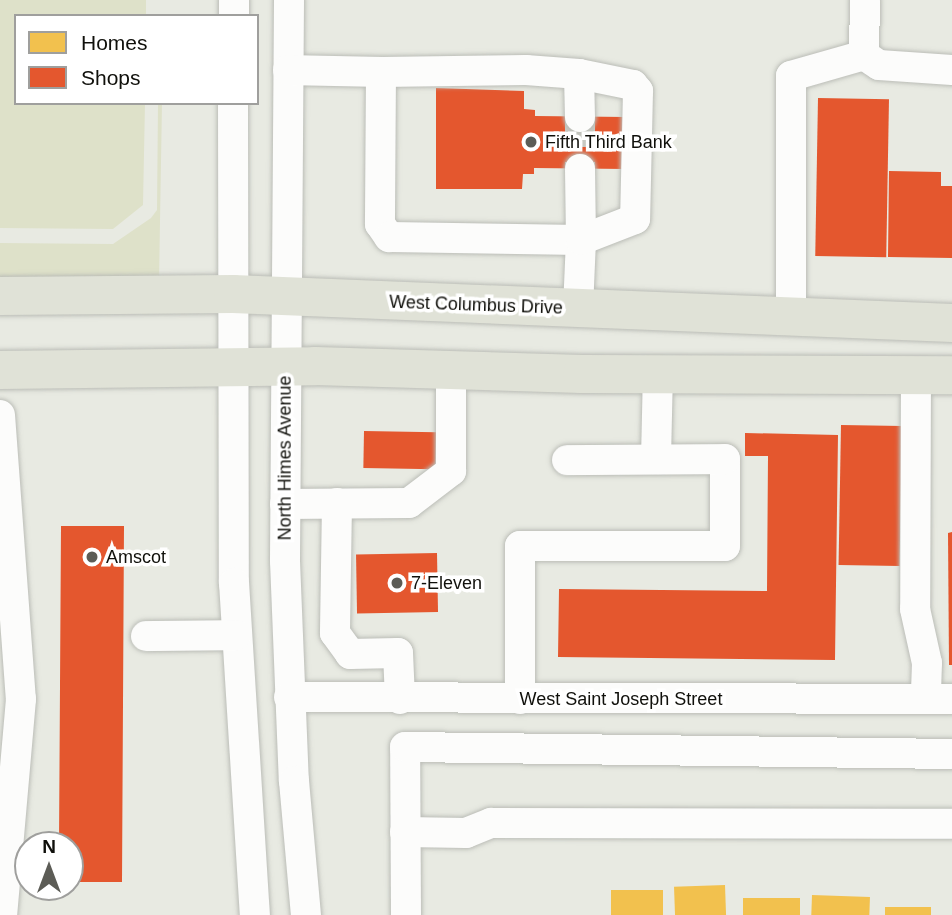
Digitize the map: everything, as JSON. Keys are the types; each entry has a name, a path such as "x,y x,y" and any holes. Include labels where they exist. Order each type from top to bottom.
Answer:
{"main road":[{"name":"West Columbus Drive","path":"0,296 233,294 952,323"},
{"path":"0,370 284,367 934,375"}],"street":[{"name":"North Himes Avenue","path":"289,0 284,298 285,504 289,697 306,915"},
{"path":"864,55 865,0"},
{"path":"791,317 791,76 864,55 879,65 952,70"},
{"path":"288,70 526,70 579,74 633,85 638,91 639,213 632,222 581,240 389,237 380,223 381,72"},
{"path":"579,74 580,117"},
{"path":"233,105 231,367 236,635 256,915"},
{"path":"578,309 580,169"},
{"path":"285,504 409,503 452,471 451,370"},
{"path":"656,459 658,373"},
{"path":"934,375 915,609 927,663 939,699"},
{"path":"0,415 21,699 2,915"},
{"path":"520,699 520,546 725,546 725,459 567,460"},
{"path":"337,503 335,633 350,654 398,653 408,699 411,747 405,831 406,915"},
{"path":"146,636 236,635"},
{"name":"West Saint Joseph Street","path":"289,697 939,699"},
{"path":"411,747 952,754"},
{"path":"405,831 467,832 491,823 952,824"}],"green space":[{"path":"0,0 146,0 146,14 14,14 14,105 145,105 143,205 113,229 0,228"},
{"path":"158,105 162,105 159,282 0,278 0,243 113,244 151,218 157,210"}],"building: Homes":[{"path":"725,885 726,915 675,915 674,887"},
{"path":"611,890 663,890 663,915 611,915"},
{"path":"812,895 870,897 869,915 811,915"},
{"path":"743,898 800,898 800,915 743,915"},
{"path":"885,907 931,907 931,915 885,915"}],"building: Shops":[{"name":"Fifth Third Bank","path":"436,88 524,91 524,109 535,110 535,116 626,117 626,169 534,168 534,174 523,174 522,189 436,189"},
{"path":"818,98 889,99 886,257 815,256"},
{"path":"889,171 941,172 941,186 952,186 952,258 888,257"},
{"path":"841,425 902,426 900,566 839,565"},
{"path":"364,431 436,432 435,469 363,468"},
{"path":"745,433 838,435 835,660 558,657 559,589 767,591 768,456 745,456"},
{"path":"61,526 124,526 122,882 84,882 84,831 59,831"},
{"path":"952,532 952,665 949,665 948,533"},
{"name":"7-Eleven","path":"437,553 438,612 357,613 356,554"}],"tunnel":[{"path":"580,117 580,169"}],"place":[{"name":"Fifth Third Bank","path":"531,142"},
{"name":"Amscot","path":"92,557"},
{"name":"7-Eleven","path":"397,583"}]}
